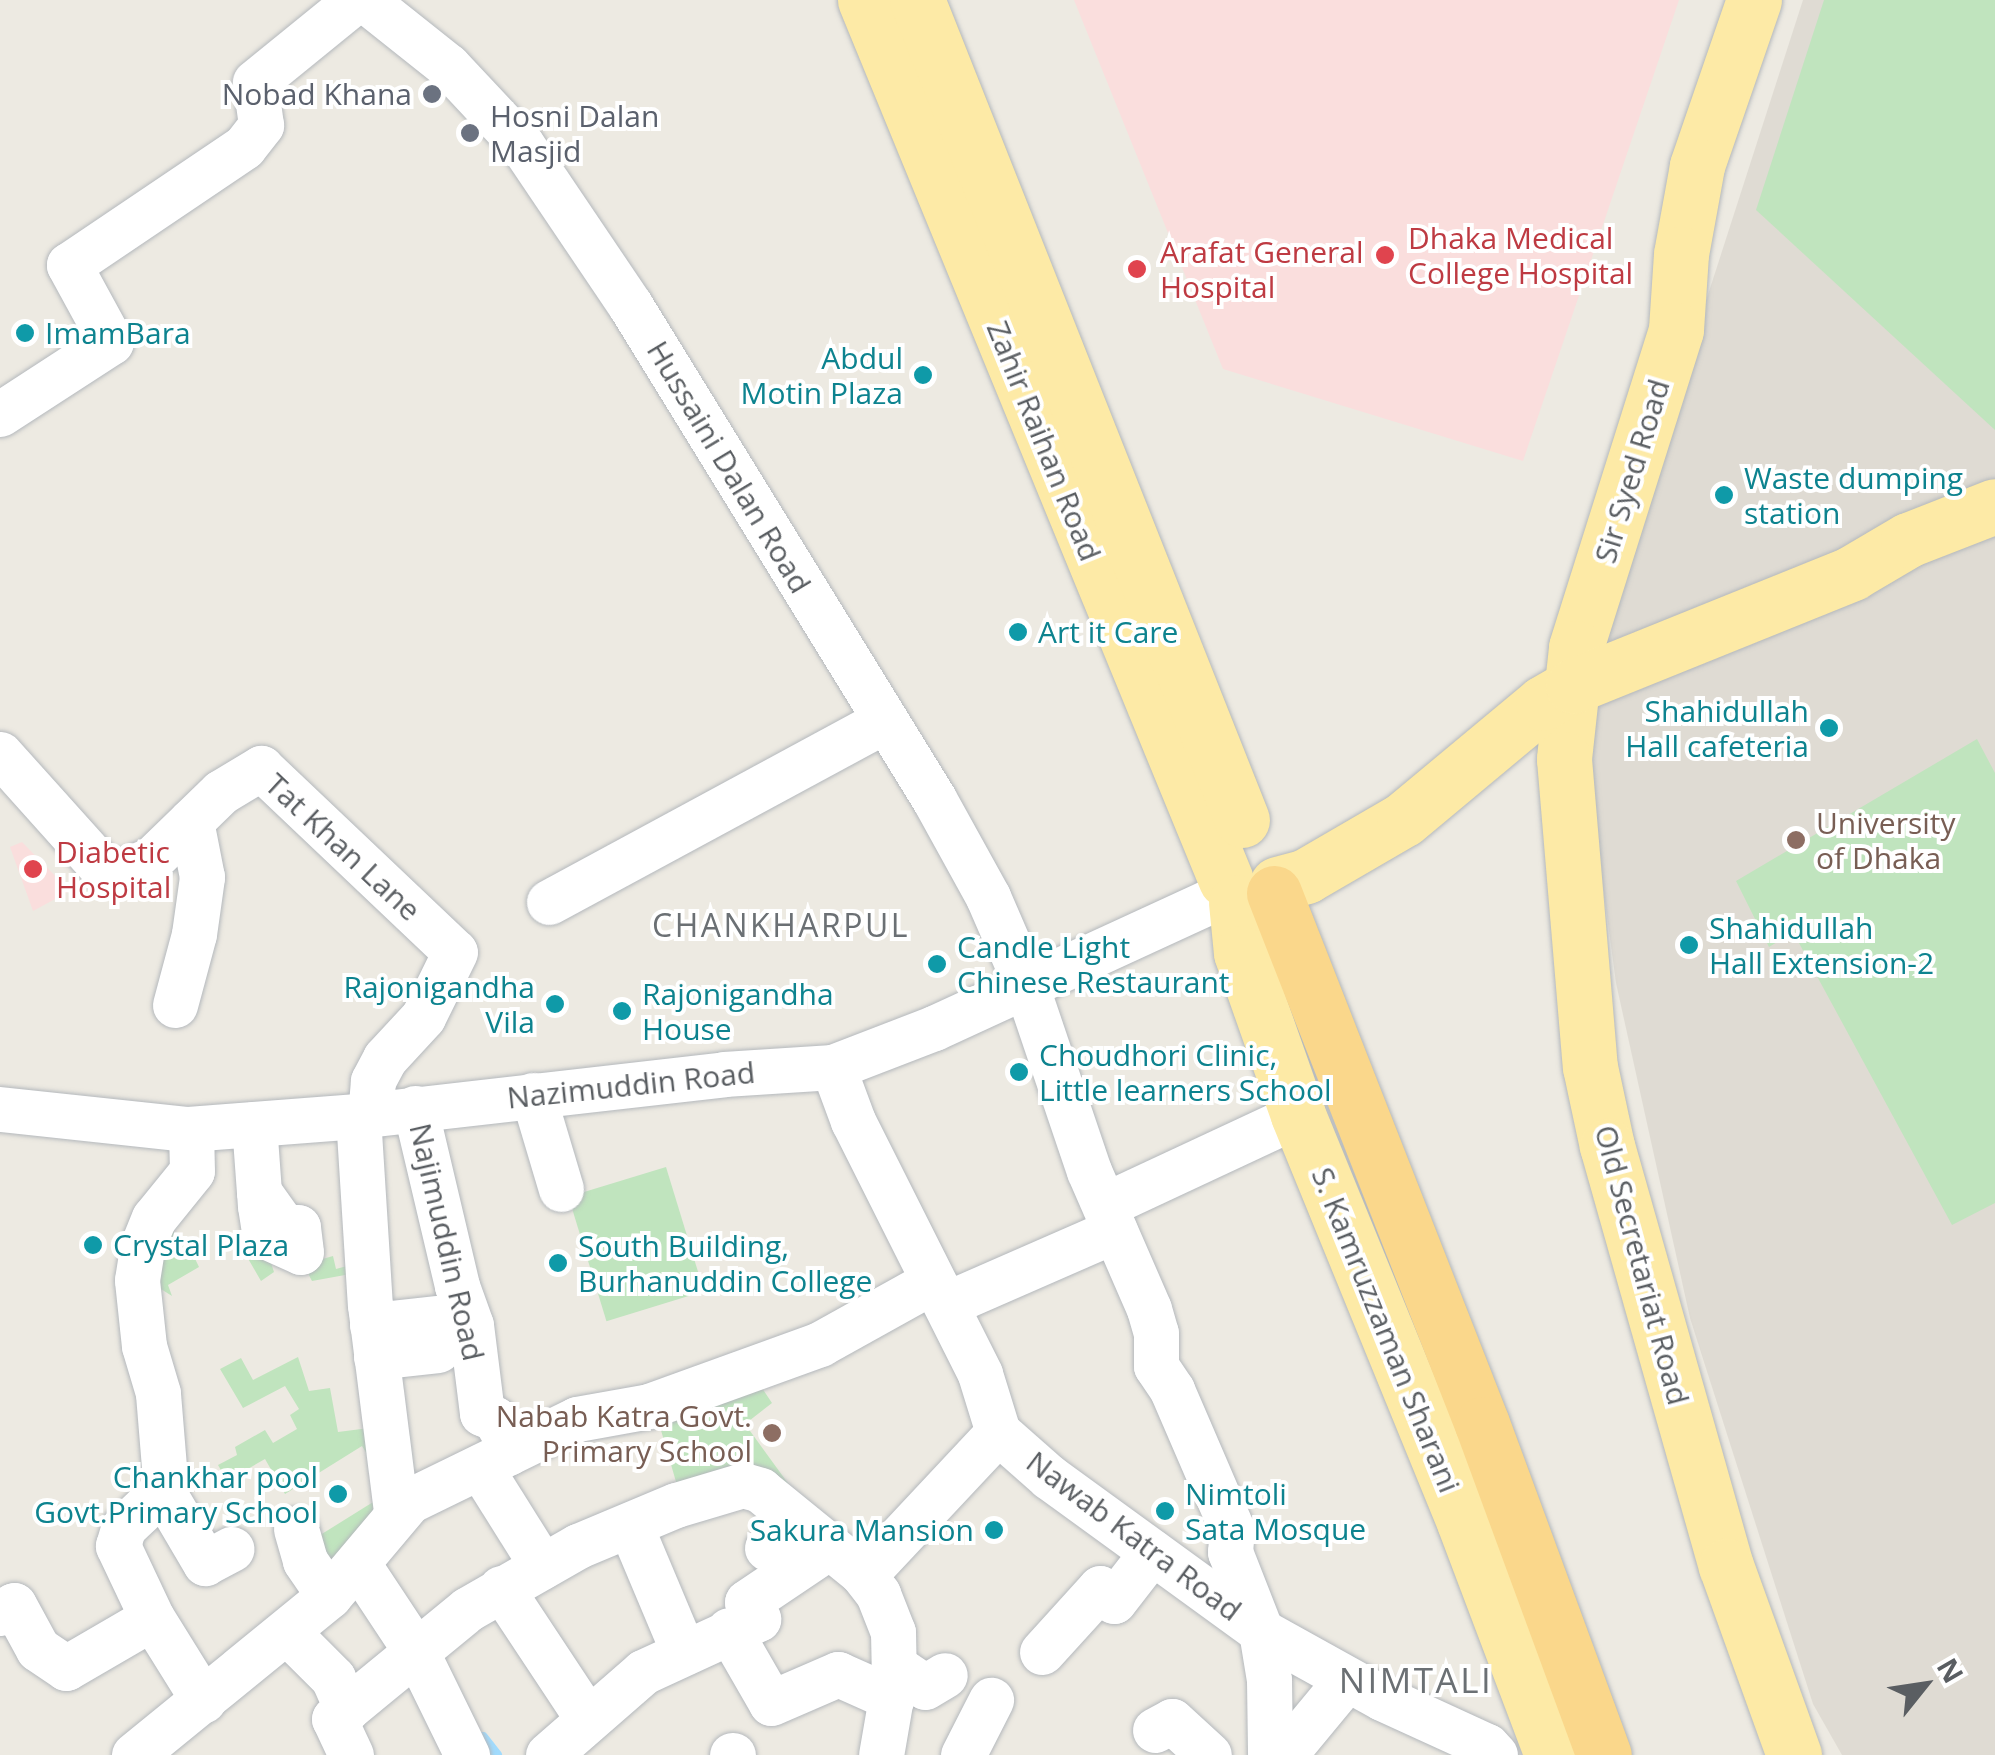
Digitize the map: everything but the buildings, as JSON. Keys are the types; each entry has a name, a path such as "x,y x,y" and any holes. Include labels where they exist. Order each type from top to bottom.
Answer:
{"highway":[{"path":"1252,885 1433,1370 1526,1748"},
{"path":"1252,885 1482,1424 1604,1755"}],"main road":[{"name":"Zahir Raihan Road","path":"865,0 1252,885"},
{"name":"Zahir Raihan Road","path":"917,0 1252,885"},
{"name":"Sir Syed Road","path":"1564,759 1558,677 1676,330 1681,254 1697,166 1754,0"},
{"path":"1252,885 1375,817 1558,677 1852,573 1908,540 1995,506"},
{"name":"Old Secretariat Road","path":"1564,759 1590,1067 1607,1146 1726,1566 1787,1750"},
{"name":"S. Kamruzzaman Sharani","path":"1252,885 1240,953 1526,1748"}],"street":[{"path":"0,414 112,342 73,276 69,265 75,258 244,148 261,125 255,82 356,0"},
{"name":"Hussaini Dalan Road","path":"365,0 448,66 522,145 630,305 934,799 988,898 1026,985"},
{"path":"549,902 884,721"},
{"name":"Tat Khan Lane","path":"0,754 104,870 124,870 152,859 222,792 262,768 455,952 422,1017 385,1058 373,1081 364,1115"},
{"path":"175,1005 194,934 202,877 191,821"},
{"name":"Nazimuddin Road","path":"0,1110 191,1129 833,1067 1252,885"},
{"name":"Nawab Katra Road","path":"1026,985 1080,1141 1149,1310 1156,1334 1156,1366 1172,1390 1232,1529 1230,1552 1261,1631"},
{"name":"Nawab Katra Road","path":"833,1067 853,1121 993,1406 998,1432 1049,1477 1261,1631"},
{"path":"533,1095 561,1189"},
{"name":"Najimuddin Road","path":"415,1108 457,1286 471,1325 482,1413 495,1419 506,1438 494,1460"},
{"name":"Najimuddin Road","path":"364,1115 374,1341 396,1511"},
{"path":"134,1755 344,1580 396,1511 577,1419 648,1406 820,1344 1110,1217 1298,1115"},
{"path":"254,1124 259,1192"},
{"path":"191,1129 192,1171 154,1218 142,1247 138,1280 144,1346 166,1464 162,1490 128,1522 118,1546 152,1618 203,1700"},
{"name":"Najimuddin Road","path":"374,1341 437,1334"},
{"name":"Nawab Katra Road","path":"729,1630 758,1618 747,1602 814,1548 868,1571 998,1432"},
{"path":"494,1460 542,1566"},
{"path":"340,1740 417,1652 502,1588 676,1505 743,1485 760,1490 814,1548 878,1594 893,1632 891,1723"},
{"path":"162,1490 205,1563 231,1549"},
{"path":"630,1525 683,1651"},
{"path":"296,1529 304,1561 344,1580 417,1652 476,1753"},
{"path":"1042,1652 1100,1588 1114,1600 1152,1552"},
{"path":"502,1588 587,1718"},
{"path":"7,1609 38,1649 66,1668 152,1618"},
{"path":"548,1755 643,1672 729,1630 771,1704 838,1674 851,1663 891,1723"},
{"path":"1261,1631 1346,1680 1526,1748"},
{"path":"1261,1631 1269,1680 1270,1755"},
{"path":"286,1632 333,1678 340,1740"},
{"path":"891,1723 926,1687 945,1675"},
{"path":"1284,1755 1346,1680"},
{"path":"963,1755 991,1700"},
{"path":"1155,1730 1172,1721 1210,1755"}],"shaded area":[{"name":"Dhaka Medical College Hospital","path":"1074,0 1679,0 1523,461 1223,369"},
{"name":"University of Dhaka","path":"1803,0 1995,0 1995,1755 1842,1755 1813,1704 1690,1318 1616,983 1578,698"},
{"name":"Diabetic Hospital","path":"22,842 70,891 33,911 10,847"}],"green space":[{"path":"1824,0 1995,0 1995,430 1756,210"},
{"path":"1977,739 1995,773 1995,1203 1952,1225 1793,932 1769,947 1736,881"},
{"path":"666,1167 704,1291 606,1321 568,1197"},
{"path":"163,1225 186,1240 199,1267 168,1285 172,1296 145,1279"},
{"path":"264,1244 319,1260 333,1256 336,1269 358,1263 356,1273 312,1281 303,1264 271,1263 274,1272 261,1281 246,1255"},
{"path":"298,1357 309,1391 330,1388 338,1432 377,1427 370,1459 362,1446 285,1494 265,1459 227,1481 218,1465 237,1455 235,1447 265,1430 273,1443 297,1429 290,1415 299,1409 285,1386 243,1408 220,1369 241,1358 253,1380"},
{"path":"760,1385 772,1403 745,1424 811,1515 679,1492 658,1420"},
{"path":"386,1494 330,1586 317,1537"}],"waterway":[{"path":"475,1742 483,1737 497,1755"}],"place":[{"name":"Nobad Khana","path":"432,94"},
{"name":"Hosni Dalan Masjid","path":"470,133"},
{"name":"Dhaka Medical College Hospital","path":"1385,255"},
{"name":"Arafat General Hospital","path":"1137,269"},
{"name":"ImamBara","path":"25,333"},
{"name":"Abdul Motin Plaza","path":"923,375"},
{"name":"Waste dumping station","path":"1724,495"},
{"name":"Art it Care","path":"1018,632"},
{"name":"Shahidullah Hall cafeteria","path":"1829,728"},
{"name":"University of Dhaka","path":"1796,840"},
{"name":"Diabetic Hospital","path":"33,869"},
{"name":"Shahidullah Hall Extension-2","path":"1689,945"},
{"name":"Candle Light Chinese Restaurant","path":"937,964"},
{"name":"Rajonigandha Vila","path":"555,1004"},
{"name":"Rajonigandha House","path":"622,1011"},
{"name":"Choudhori Clinic, Little learners School","path":"1019,1072"},
{"name":"Crystal Plaza","path":"93,1245"},
{"name":"South Building, Burhanuddin College","path":"558,1263"},
{"name":"Nabab Katra Govt. Primary School","path":"772,1433"},
{"name":"Chankhar pool Govt.Primary School","path":"338,1494"},
{"name":"Nimtoli Sata Mosque","path":"1165,1511"},
{"name":"Sakura Mansion","path":"994,1530"}],"district":[{"name":"CHANKHARPUL","path":"781,925"},
{"name":"NIMTALI","path":"1416,1680"}]}
